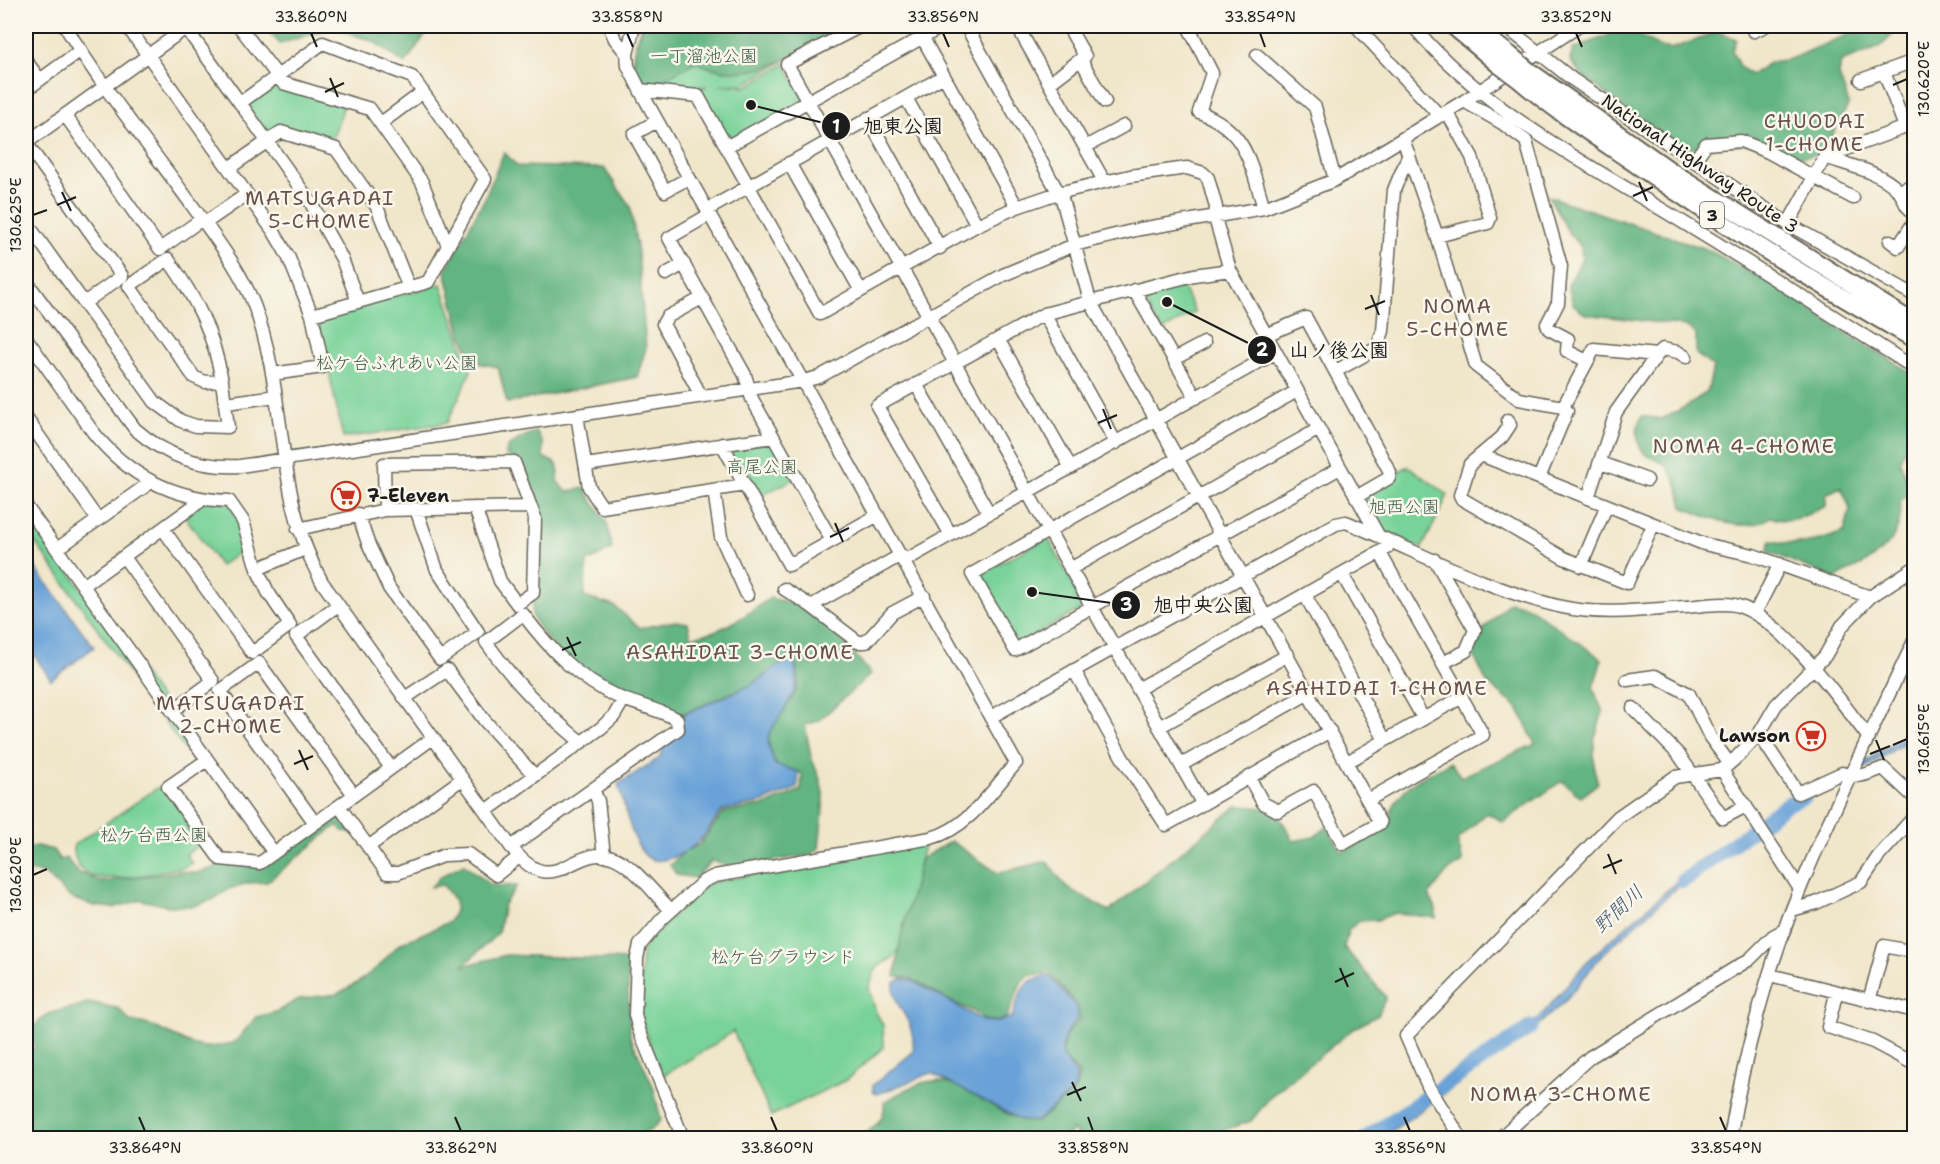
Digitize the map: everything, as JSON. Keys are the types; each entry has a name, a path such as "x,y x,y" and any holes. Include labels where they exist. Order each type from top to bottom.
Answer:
{"highway":[{"name":"National Highway Route 3","path":"1453,26 1523,75 1671,171 1914,323"},
{"name":"National Highway Route 3","path":"1473,26 1504,60"},
{"name":"National Highway Route 3","path":"1523,75 1550,106 1665,185 1844,299 1914,339"}],"street":[{"path":"65,26 204,221 237,269 250,295 260,321 272,374 298,529 305,549 322,582 338,606 515,852 534,869 551,872 604,856 621,862 671,910"},
{"path":"127,26 229,168 288,256 312,315 323,367 272,374"},
{"path":"239,26 276,77 283,83 370,109 422,182 448,246"},
{"path":"609,26 615,39 627,54"},
{"path":"634,26 627,54 628,66 640,90 1016,763 968,817 951,831 931,838 715,876 704,881 648,933 638,952 635,1016 683,1138"},
{"path":"861,26 787,64 1202,803"},
{"path":"726,147 809,102 919,31 943,26"},
{"path":"966,26 1058,193 1090,301 1380,823 1343,844 1314,792 1278,811 1263,802 1249,777"},
{"path":"1017,26 1104,181"},
{"path":"1050,83 1085,56 1068,26"},
{"path":"1188,26 1212,73 1199,112 1232,130 1249,162 1264,208"},
{"path":"1356,26 1443,114 1472,157 1490,219 1488,223 1437,236"},
{"path":"1413,26 1478,92 1546,140 1756,266 1914,368"},
{"path":"1505,26 1572,79 1788,224 1914,295"},
{"path":"1750,26 1754,31 1765,26"},
{"path":"84,303 122,276 26,143 185,27 311,203 330,234 358,302"},
{"path":"26,281 122,414 158,448 189,462 222,467 285,460 803,381 819,376 1003,275 1074,245 1140,229 1264,208 1335,180 1478,92 1539,52 1571,27"},
{"path":"919,31 1017,207"},
{"path":"240,103 323,43 412,78 485,179 428,282 312,315"},
{"path":"26,90 81,50"},
{"path":"1257,55 1315,107 1335,180"},
{"path":"1081,60 1105,102"},
{"path":"26,61 39,80"},
{"path":"1861,80 1914,61"},
{"path":"1788,224 1825,157 1910,126 1884,72"},
{"path":"832,541 752,399 745,375 669,237 749,185 944,76"},
{"path":"640,90 698,96 820,314 977,225 1017,207 1104,181 1187,168 1208,178 1216,207 1215,218 1230,270 1377,535"},
{"path":"381,123 423,92"},
{"path":"906,98 977,225"},
{"path":"1464,101 1502,123 1526,141 1561,266 1558,303 1547,324 1549,329 1568,339 1566,351 1587,361"},
{"path":"65,115 160,249 247,194"},
{"path":"868,118 940,248"},
{"path":"657,121 634,134 665,191 689,178"},
{"path":"1085,147 1124,126"},
{"path":"229,168 281,132 336,149 377,207 409,288"},
{"path":"1402,139 1437,236 1476,366 1519,399 1563,407 1567,411 1539,478"},
{"path":"1694,161 1706,144 1741,141 1768,152 1853,198"},
{"path":"1336,371 1377,348 1383,331 1394,190 1409,154"},
{"path":"1825,157 1881,179 1898,190 1906,208 1914,212"},
{"path":"789,163 861,291"},
{"path":"1898,190 1914,185"},
{"path":"26,222 143,386 168,414 196,426 228,427 226,403 222,381 215,345 201,311 168,259 129,286 194,376 205,382 222,381"},
{"path":"1898,247 1914,222"},
{"path":"666,274 684,264"},
{"path":"951,535 877,406 1044,314 1134,290 1230,270"},
{"path":"1134,290 1196,398"},
{"path":"701,396 663,324 667,317 702,298"},
{"path":"1044,314 1116,442"},
{"path":"1266,335 1306,318 1336,371 1390,472 1389,478 1356,496"},
{"path":"998,339 1071,468"},
{"path":"27,342 105,447 134,472 151,482 202,500 229,501 243,521 257,569 290,626 252,653 163,529"},
{"path":"1174,359 1204,343"},
{"path":"1563,407 1594,349 1657,355"},
{"path":"1588,498 1616,412 1663,349 1686,357"},
{"path":"811,606 951,535 1275,353"},
{"path":"916,384 989,513"},
{"path":"1297,391 972,574 1015,650 1340,468"},
{"path":"226,403 276,396"},
{"path":"578,415 589,487 602,507 745,485"},
{"path":"26,418 98,520"},
{"path":"1508,420 1510,425 1502,437 1470,464 1460,495 1462,499 1581,566 1627,583 1653,525"},
{"path":"1070,569 1319,429"},
{"path":"586,465 772,436"},
{"path":"722,444 789,565 878,515"},
{"path":"1481,455 1606,507 1704,544 1780,564 1870,597"},
{"path":"385,510 384,464 514,462 535,518 533,593 516,604 500,581 475,508"},
{"path":"1601,463 1647,480"},
{"path":"57,549 151,482"},
{"path":"714,490 721,537 747,595"},
{"path":"83,586 202,500"},
{"path":"26,506 274,853"},
{"path":"298,529 358,514 385,510 531,507"},
{"path":"1581,566 1606,507"},
{"path":"991,717 1363,508"},
{"path":"358,514 388,588 440,659 478,632 437,570 416,509"},
{"path":"1340,522 1394,542 1517,595 1564,607 1593,611 1720,604 1734,605 1755,613 1775,629 1814,670 1869,738"},
{"path":"1138,689 1380,553 1394,542"},
{"path":"257,569 305,549"},
{"path":"1368,800 1483,735 1380,553"},
{"path":"124,557 213,681 172,711"},
{"path":"1435,560 1475,630 1466,651 1443,663"},
{"path":"1755,613 1780,564"},
{"path":"1461,1138 1428,1086 1406,1036 1618,818 1675,777 1726,767 1759,734 1776,705 1814,670 1836,641 1842,626 1870,597 1914,568"},
{"path":"1342,574 1423,718"},
{"path":"784,589 811,606 858,642 867,642 892,614 924,596"},
{"path":"1305,595 1385,740"},
{"path":"338,606 296,636 391,768"},
{"path":"339,806 387,873 392,874 446,855 468,854 496,874 515,852 593,789 678,729 677,719 624,699 586,680 548,647 523,614 486,642 513,680 536,705 581,742"},
{"path":"1730,1138 1738,1095 1784,930 1800,889 1914,641"},
{"path":"1160,727 1288,655"},
{"path":"315,823 220,691 249,670 259,663 354,795"},
{"path":"405,698 447,670 485,722 534,775"},
{"path":"1074,670 1122,757 1166,825 1330,731"},
{"path":"1627,680 1655,676 1689,694 1746,806 1800,889"},
{"path":"1181,765 1309,693"},
{"path":"1347,762 1462,697"},
{"path":"486,811 614,716 624,699"},
{"path":"1633,708 1665,740 1723,818 1746,806"},
{"path":"1759,734 1798,793 1842,773 1852,777 1863,776 1883,768 1914,797"},
{"path":"207,760 168,787 220,859 260,864 433,738"},
{"path":"368,847 462,779"},
{"path":"593,789 598,801 604,856"},
{"path":"1792,910 1816,903 1861,882 1878,857 1914,817"},
{"path":"1500,1138 1590,1057 1750,959 1773,936 1784,930"},
{"path":"1869,1002 1884,946 1914,952"},
{"path":"1770,975 1836,994 1914,1011"},
{"path":"1836,994 1828,1027 1873,1042 1914,1064"}],"green space":[{"path":"263,26 431,26 405,64 374,42 333,27 280,44"},
{"name":"一丁溜池公園","path":"641,26 843,26 745,84 721,85 746,87 785,64 805,101 727,144 696,90 707,86 656,87 644,83 636,76 633,65 634,49"},
{"name":"一丁溜池公園","path":"642,26 843,26 808,48 772,65 735,72 695,62 650,86 634,69 635,48"},
{"path":"1868,26 1901,26 1880,47 1841,62 1839,75 1849,104 1822,154 1792,158 1753,143 1686,149 1624,109 1580,73 1570,60 1573,49 1614,33 1632,32 1661,47 1671,49 1718,32 1736,39 1732,51 1739,66 1751,75 1771,62 1790,59"},
{"path":"273,84 344,106 331,143 268,136 244,103"},
{"path":"504,152 517,166 604,168 630,206 638,253 646,348 637,377 507,403 498,367 473,362 460,331 445,271 485,198"},
{"path":"1548,196 1706,249 1770,282 1855,339 1914,374 1914,446 1905,449 1900,461 1912,493 1900,501 1900,522 1886,547 1870,560 1836,579 1767,551 1771,541 1790,544 1809,542 1845,531 1850,508 1841,487 1826,494 1826,506 1805,516 1785,520 1770,517 1750,525 1715,520 1683,507 1672,473 1640,447 1637,437 1638,426 1642,416 1662,419 1689,405 1708,390 1713,367 1696,354 1696,334 1686,326 1585,314 1573,304 1568,285 1582,259 1581,247 1566,228"},
{"path":"1180,282 1195,312 1162,331 1139,292"},
{"name":"松ケ台ふれあい公園","path":"441,284 471,371 447,423 343,438 317,316"},
{"path":"537,432 543,444 543,457 557,464 559,474 557,481 567,492 584,488 607,523 612,549 587,562 584,597 614,606 640,628 675,621 688,623 691,637 723,628 770,598 796,604 840,637 871,674 818,721 805,725 811,757 820,779 824,798 819,848 810,855 732,867 712,861 695,878 677,875 670,865 685,851 699,845 724,812 763,806 801,790 802,773 776,765 769,740 775,722 796,690 797,669 792,656 751,685 682,714 645,705 617,693 592,680 569,662 546,637 532,614 540,515 513,458 506,455 507,448 524,436"},
{"name":"高尾公園","path":"771,438 794,479 754,499 723,445"},
{"name":"旭西公園","path":"1408,466 1448,495 1422,548 1383,533 1361,495"},
{"path":"202,501 229,502 242,522 247,547 220,566 184,515"},
{"path":"26,511 203,758 195,764 26,530"},
{"path":"1048,538 1085,607 1016,645 977,575"},
{"path":"1509,602 1527,606 1602,659 1593,688 1603,712 1594,740 1594,769 1598,783 1581,797 1562,781 1503,822 1487,813 1457,840 1463,862 1447,872 1429,895 1436,909 1436,918 1395,913 1377,920 1360,921 1349,929 1344,947 1386,997 1378,1015 1353,1029 1272,1095 1251,1121 1200,1138 1081,1138 1072,1130 1066,1138 859,1138 881,1119 884,1102 920,1083 940,1081 954,1085 1009,1115 1037,1122 1075,1090 1079,1074 1063,1056 1066,1036 1080,1020 1078,1006 1049,973 1029,975 1021,983 1007,1017 999,1021 984,1020 977,1013 944,998 911,978 895,977 901,936 921,859 951,841 998,873 1047,861 1066,887 1109,911 1237,806 1266,809 1272,812 1283,823 1293,841 1314,837 1327,827 1342,852 1387,829 1395,804 1408,787 1450,762 1461,777 1535,744 1518,708 1487,683 1472,651 1483,630"},
{"name":"松ケ台西公園","path":"163,784 205,841 186,854 192,863 182,868 133,877 98,877 85,872 76,862 74,845"},
{"path":"338,813 355,834 343,831 337,825 267,882 248,883 229,889 214,899 194,906 168,906 141,900 113,908 94,906 71,898 44,873 26,871 26,848 37,846 53,850 60,860 66,858 78,872 103,882 181,871 197,873 214,868 220,862 260,867"},
{"name":"松ケ台グラウンド","path":"925,841 897,955 876,968 869,988 876,1012 883,1025 884,1047 846,1080 771,1116 733,1031 662,1076 639,1015 642,952 650,937 709,883"},
{"path":"464,864 491,885 517,886 504,904 498,933 463,966 506,955 627,960 630,1036 653,1086 661,1120 651,1130 633,1138 26,1138 26,1052 35,1047 31,1031 45,1016 86,1003 96,1003 118,1008 131,1022 151,1026 197,1046 209,1047 235,1042 256,1017 276,1012 299,999 337,994 357,983 380,965 399,944 449,922 455,911 455,901 443,885 431,887 441,876"}],"water":[{"path":"26,555 94,647 51,680 26,643"},
{"path":"792,656 797,676 795,691 770,731 768,741 775,765 799,772 797,788 758,804 723,810 700,840 689,850 664,860 649,858 635,839 618,784 658,759 663,750 662,745 682,715 751,685"},
{"name":"野間川","path":"1914,730 1914,737 1840,784 1782,810 1705,862 1602,955 1565,1001 1525,1037 1382,1138 1372,1138 1425,1099 1505,1046 1540,1017 1589,959 1707,855 1778,809 1840,778"},
{"path":"1049,976 1076,1006 1078,1019 1065,1035 1062,1056 1077,1075 1074,1089 1037,1121 1023,1121 931,1073 883,1092 876,1094 873,1091 873,1085 913,1052 911,1030 896,999 894,983 901,979 911,980 984,1021 999,1022 1012,1017 1023,988 1033,980"}],"waterway":[{"name":"野間川","path":"1683,881 1787,804 1805,796"},
{"name":"野間川","path":"1366,1138 1531,1027"}],"place":[{"name":"旭東公園","path":"751,105"},
{"name":"山ノ後公園","path":"1167,302"},
{"name":"7-Eleven","path":"346,496"},
{"name":"旭中央公園","path":"1032,592"},
{"name":"Lawson","path":"1811,736"}],"district":[{"name":"CHUODAI 1-CHOME","path":"1815,132"},
{"name":"MATSUGADAI 5-CHOME","path":"320,210"},
{"name":"NOMA 5-CHOME","path":"1458,318"},
{"name":"NOMA 4-CHOME","path":"1744,446"},
{"name":"ASAHIDAI 3-CHOME","path":"740,652"},
{"name":"ASAHIDAI 1-CHOME","path":"1377,688"},
{"name":"MATSUGADAI 2-CHOME","path":"231,714"},
{"name":"NOMA 3-CHOME","path":"1561,1094"}]}
